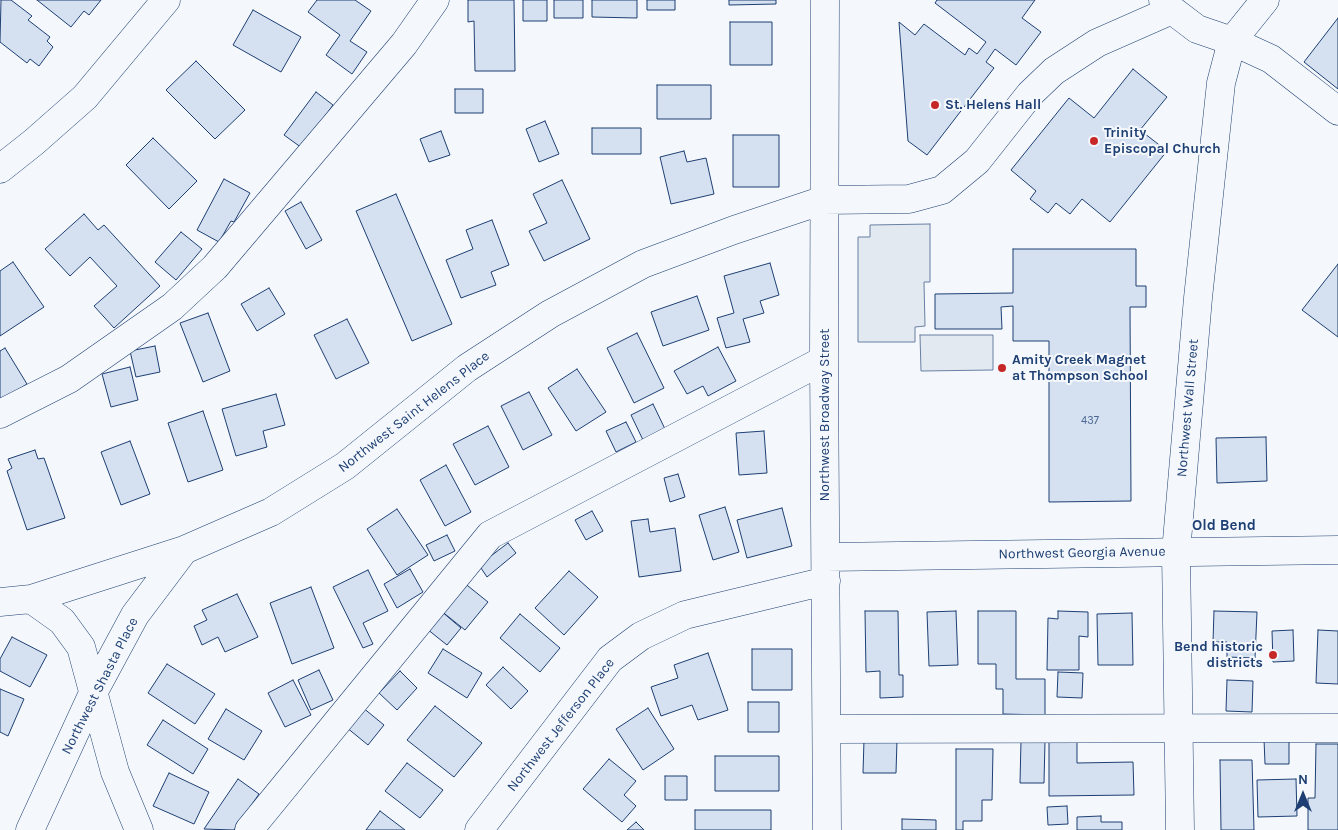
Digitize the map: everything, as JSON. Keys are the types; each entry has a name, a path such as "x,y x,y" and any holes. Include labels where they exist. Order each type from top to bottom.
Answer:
{"street":[{"path":"0,169 34,142 84,96 166,0"},
{"path":"0,414 69,379 172,308 215,267 404,44 435,0"},
{"name":"Northwest Broadway Street","path":"825,0 824,360 828,728 827,830"},
{"name":"Northwest Wall Street","path":"1180,830 1176,552 1220,88 1232,41 1265,0"},
{"path":"1167,5 1197,29 1232,41 1272,59 1338,111"},
{"name":"Northwest Saint Helens Place","path":"0,602 31,599 184,550 270,512 345,466 467,368 550,314 643,264 734,230 824,200 908,198 942,190 976,161 1030,94 1054,71 1097,43 1167,5"},
{"path":"248,830 490,535 824,360"},
{"name":"Northwest Shasta Place","path":"30,830 94,692 135,615 184,550"},
{"name":"Northwest Georgia Avenue","path":"826,569 1176,552 1338,550"},
{"name":"Northwest Jefferson Place","path":"479,830 610,659 641,636 685,615 826,569"},
{"path":"31,599 62,621 81,647 115,772 139,830"},
{"path":"828,728 1338,728"}],"shaded area":[{"path":"930,224 930,282 924,282 925,326 915,327 915,342 858,342 858,237 870,237 870,225"},
{"path":"920,335 993,335 993,370 921,371"}],"building":[{"path":"1,0 11,0 32,16 28,20 50,37 47,41 53,47 39,66 30,59 27,63 0,42"},
{"path":"37,0 101,0 89,15 84,11 71,27"},
{"path":"317,0 355,0 371,11 350,41 367,52 352,74 326,55 340,35 308,12"},
{"path":"468,0 514,0 515,71 475,71 474,21 468,22"},
{"path":"523,0 547,0 547,21 523,21"},
{"path":"554,0 583,0 583,18 554,18"},
{"path":"592,0 637,0 637,18 592,17"},
{"path":"647,0 675,0 675,10 647,10"},
{"path":"729,0 776,0 776,4 729,5"},
{"name":"St. Helens Hall","path":"937,0 1035,0 1022,18 1041,32 1016,65 995,49 986,62 994,68 927,155 908,141 899,22 915,35 924,24 965,55 969,48 977,54 986,42 935,3"},
{"path":"253,10 301,37 281,72 233,45"},
{"path":"1338,18 1338,89 1304,62"},
{"path":"730,22 772,22 772,65 730,65"},
{"path":"196,61 245,110 215,139 166,90"},
{"name":"Trinity Episcopal Church","path":"1133,69 1167,97 1140,130 1167,151 1110,222 1082,199 1070,214 1056,203 1048,213 1030,199 1036,191 1011,170 1069,98 1094,118"},
{"path":"657,85 711,85 711,119 657,119"},
{"path":"455,89 483,89 483,113 455,113"},
{"path":"316,92 333,105 302,148 284,135"},
{"path":"545,121 559,154 539,162 526,129"},
{"path":"592,128 641,128 641,154 592,154"},
{"path":"441,131 450,155 429,162 420,139"},
{"path":"733,135 779,135 779,187 733,187"},
{"path":"153,138 197,181 169,209 126,165"},
{"path":"684,151 687,162 706,158 714,194 671,204 660,157"},
{"path":"224,179 250,193 234,222 231,221 219,242 197,230"},
{"path":"562,180 590,239 544,261 529,231 547,223 533,194"},
{"path":"396,194 452,324 412,341 356,211"},
{"path":"301,202 322,240 306,249 285,211"},
{"path":"84,214 98,230 104,225 160,286 114,328 94,306 117,286 90,257 70,276 45,249"},
{"path":"492,220 509,265 491,272 496,285 461,298 446,260 473,249 466,230"},
{"path":"181,232 202,249 176,280 155,262"},
{"path":"1013,249 1136,249 1136,286 1146,286 1146,307 1130,307 1131,501 1049,502 1049,341 1013,341 1013,306 1001,307 1002,329 935,329 935,294 1013,293"},
{"path":"13,262 44,307 0,336 0,271"},
{"path":"770,263 779,295 760,301 764,313 743,319 750,342 726,348 717,318 734,313 724,276"},
{"path":"1338,264 1338,337 1302,310"},
{"path":"269,288 285,314 257,331 241,304"},
{"path":"697,296 709,330 663,346 651,312"},
{"path":"208,313 230,371 203,382 180,323"},
{"path":"347,319 369,363 336,379 314,335"},
{"path":"637,333 664,388 634,403 607,348"},
{"path":"155,346 160,372 136,377 130,351"},
{"path":"718,347 736,381 708,396 703,386 687,394 674,371"},
{"path":"5,348 27,384 0,401 0,351"},
{"path":"130,367 138,400 111,407 102,374"},
{"path":"577,369 606,412 576,431 548,388"},
{"path":"529,392 552,435 523,450 501,406"},
{"path":"276,394 285,425 263,431 267,447 236,456 222,409"},
{"path":"653,404 665,429 643,440 631,415"},
{"path":"203,411 223,470 188,482 168,423"},
{"path":"626,422 636,442 616,452 606,431"},
{"path":"488,426 509,467 475,485 453,444"},
{"path":"764,431 767,473 739,475 736,433"},
{"path":"1266,437 1267,481 1217,483 1216,438"},
{"path":"130,441 150,494 121,505 101,452"},
{"path":"35,450 38,459 44,458 65,518 27,530 7,471 12,468 8,459"},
{"path":"446,465 471,512 445,526 420,480"},
{"path":"678,474 685,497 670,502 664,478"},
{"path":"725,507 739,552 713,560 699,515"},
{"path":"782,508 792,546 747,558 737,520"},
{"path":"397,509 428,555 397,575 367,529"},
{"path":"592,511 603,531 586,540 575,520"},
{"path":"648,519 650,532 675,528 681,571 639,577 631,521"},
{"path":"447,535 455,551 434,561 426,545"},
{"path":"508,543 516,553 487,577 479,565"},
{"path":"410,569 423,592 397,608 384,584"},
{"path":"368,570 388,611 363,623 373,644 363,648 333,587"},
{"path":"569,571 598,597 564,635 535,608"},
{"path":"463,582 488,602 465,630 440,610"},
{"path":"311,587 334,648 292,664 270,603"},
{"path":"237,594 258,637 225,652 218,637 202,645 194,626 207,620 202,610"},
{"path":"441,611 461,628 447,645 427,629"},
{"path":"865,611 898,611 899,675 903,675 903,697 880,698 880,671 866,672"},
{"path":"956,611 958,665 929,666 927,612"},
{"path":"978,611 1016,611 1016,679 1045,679 1045,715 1003,714 1003,689 996,689 996,664 978,664"},
{"path":"1058,611 1088,612 1088,637 1079,636 1079,670 1047,670 1048,618 1058,619"},
{"path":"1214,611 1257,612 1255,658 1227,657 1227,642 1213,642"},
{"path":"1132,613 1133,665 1098,665 1097,614"},
{"path":"520,614 560,648 540,672 500,638"},
{"path":"1293,630 1294,661 1273,662 1272,631"},
{"path":"1318,630 1338,631 1338,684 1316,683"},
{"path":"12,637 47,655 30,687 0,671 0,659"},
{"path":"443,649 482,673 467,698 428,673"},
{"path":"752,649 792,649 792,690 752,690"},
{"path":"708,653 728,710 698,720 692,705 661,716 651,687 678,678 674,665"},
{"path":"167,664 215,694 195,724 148,693"},
{"path":"503,667 528,691 511,709 486,685"},
{"path":"319,670 333,700 311,710 298,680"},
{"path":"400,671 417,688 397,710 379,693"},
{"path":"1058,672 1083,673 1082,698 1057,697"},
{"path":"293,680 311,715 285,727 268,693"},
{"path":"1227,680 1253,681 1252,712 1226,711"},
{"path":"0,689 24,699 8,736 0,732"},
{"path":"748,702 779,702 779,732 748,732"},
{"path":"435,706 482,743 454,777 407,740"},
{"path":"362,707 384,725 368,745 346,727"},
{"path":"648,708 674,749 643,770 616,729"},
{"path":"226,709 262,731 244,760 208,739"},
{"path":"163,720 208,749 193,774 147,745"},
{"path":"1049,735 1077,735 1077,763 1133,762 1134,795 1049,796"},
{"path":"1289,738 1289,764 1265,764 1264,739"},
{"path":"864,740 897,740 896,773 863,773"},
{"path":"1021,741 1045,741 1044,783 1020,783"},
{"path":"1316,744 1338,744 1338,830 1308,830 1308,798 1315,798"},
{"path":"956,749 993,749 992,800 982,800 982,821 963,821 963,830 956,830"},
{"path":"715,756 779,756 779,791 715,791"},
{"path":"609,759 636,781 624,795 636,806 622,822 583,789"},
{"path":"1220,760 1252,760 1254,830 1221,830"},
{"path":"407,763 443,790 420,818 385,791"},
{"path":"169,773 209,792 194,824 153,806"},
{"path":"665,776 687,776 687,800 665,800"},
{"path":"238,779 259,794 234,830 204,829"},
{"path":"1296,779 1297,816 1258,817 1257,780"},
{"path":"1067,806 1068,824 1048,825 1047,807"},
{"path":"695,810 771,810 771,830 695,830"},
{"path":"380,811 405,830 366,830"},
{"path":"1101,816 1101,822 1122,822 1122,830 1077,830 1077,817"},
{"path":"902,819 936,820 936,830 902,830"},
{"path":"636,822 644,830 627,830"}],"place":[{"name":"St. Helens Hall","path":"935,105"},
{"name":"Trinity Episcopal Church","path":"1094,141"},
{"name":"Amity Creek Magnet at Thompson School","path":"1002,368"},
{"name":"Bend historic districts","path":"1273,655"}],"district":[{"name":"Old Bend","path":"1224,526"}]}
